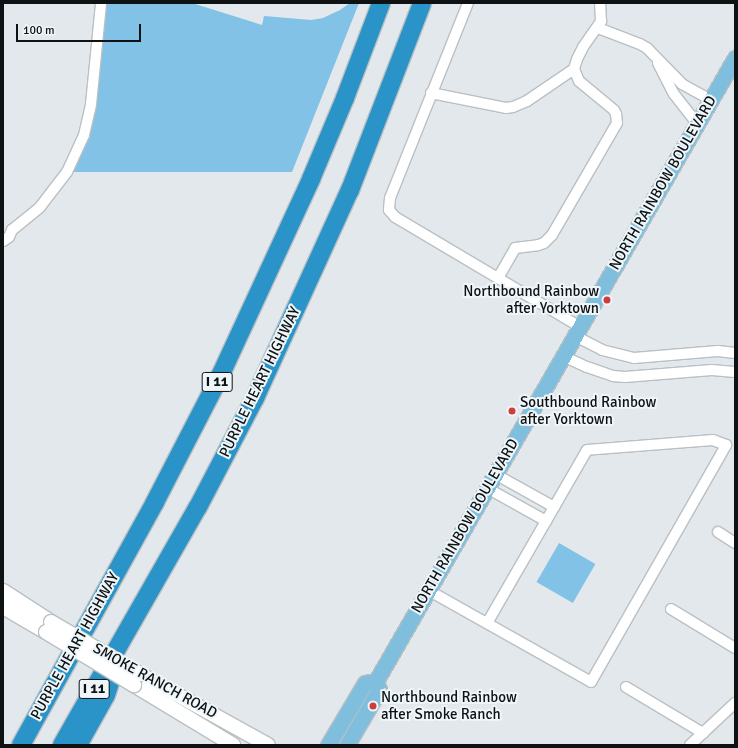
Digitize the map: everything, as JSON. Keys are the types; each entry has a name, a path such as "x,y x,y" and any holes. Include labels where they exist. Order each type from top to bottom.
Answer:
{"highway":[{"name":"PURPLE HEART HIGHWAY","path":"21,745 154,502 221,374 311,179 345,98 381,3"},
{"name":"PURPLE HEART HIGHWAY","path":"62,745 198,506 255,398 350,190 422,3"},
{"path":"78,745 106,695 125,634"}],"main road":[{"name":"NORTH RAINBOW BOULEVARD","path":"347,745 379,690 376,682 735,58"},
{"name":"SMOKE RANCH ROAD","path":"3,591 48,627"},
{"name":"SMOKE RANCH ROAD","path":"3,607 48,627 137,680 233,745"},
{"name":"SMOKE RANCH ROAD","path":"137,680 268,745"},
{"path":"328,745 365,683 376,682"}],"street":[{"path":"3,241 9,237 7,228 40,207 67,172 84,135 91,104 102,3"},
{"path":"468,3 390,198 389,210 395,217 498,278 578,331 602,350 634,358 718,351 735,353"},
{"path":"431,93 506,108 513,107 526,101 574,69 577,58 583,47 598,28 601,21 600,3"},
{"path":"598,28 640,44 653,54 682,84 711,100"},
{"path":"653,54 674,94 697,123"},
{"path":"498,278 515,248 544,243 552,235 616,123 616,114 614,110 580,81 574,69"},
{"path":"563,356 587,367 613,376 625,377 712,370 735,372"},
{"path":"428,590 592,682 726,445 713,440 587,450 487,623"},
{"path":"495,474 554,507"},
{"path":"487,488 546,521"},
{"path":"718,532 735,543"},
{"path":"671,609 735,648"},
{"path":"626,687 703,733"},
{"path":"690,745 735,703"}],"shaded area":[{"path":"101,3 192,3 262,25 264,16 311,20 323,18 340,10 350,3 359,3 292,172 67,172 84,135"},
{"path":"559,543 595,564 573,603 536,582"}],"place":[{"name":"Northbound Rainbow after Yorktown","path":"607,300"},
{"name":"Southbound Rainbow after Yorktown","path":"512,411"},
{"name":"Northbound Rainbow after Smoke Ranch","path":"373,706"}]}
